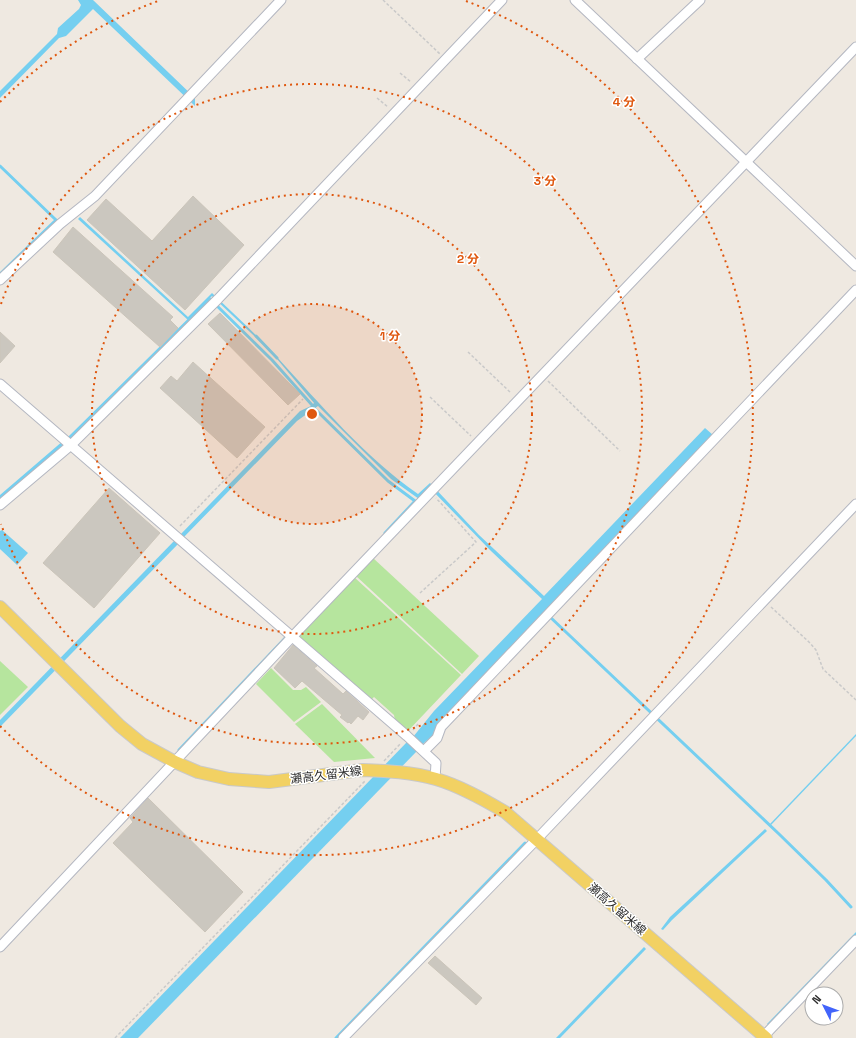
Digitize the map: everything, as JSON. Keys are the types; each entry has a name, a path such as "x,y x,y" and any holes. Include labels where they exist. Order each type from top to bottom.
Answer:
{"main road":[{"name":"瀬高久留米線","path":"0,607 120,726 142,744 175,762 198,772 230,779 269,782 362,770 399,773 435,778 473,794 505,812 764,1037"}],"street":[{"path":"0,280 60,224 95,196 281,0"},
{"path":"0,505 71,445 218,299 502,0"},
{"path":"574,0 856,266"},
{"path":"637,59 700,0"},
{"path":"0,947 292,637 747,163 856,47"},
{"path":"424,752 437,738 441,727 856,290"},
{"path":"0,384 407,736 436,763 435,778"},
{"path":"343,1038 537,839 856,504"},
{"path":"764,1037 856,940"}],"path":[{"path":"383,0 446,59"},
{"path":"400,73 418,88"},
{"path":"377,98 394,113"},
{"path":"468,352 518,401"},
{"path":"543,376 620,451"},
{"path":"430,398 479,443"},
{"path":"178,538 303,399"},
{"path":"420,593 476,542 431,492"},
{"path":"764,600 810,643 816,650 823,669 856,700"},
{"path":"114,1038 376,771 418,724"}],"green space":[{"path":"373,558 479,656 462,674 356,576"},
{"path":"354,577 461,675 407,732 395,721 394,715 374,697 371,700 298,637"},
{"path":"0,661 28,687 0,715"},
{"path":"271,668 293,690 301,690 306,687 321,702 294,722 256,684"},
{"path":"322,704 375,758 334,762 295,724"}],"water":[{"path":"78,0 93,0 195,98 195,106 93,9 66,36 59,38 0,98 0,91 57,34 58,28 79,9 81,5"},
{"path":"80,217 188,317 212,293 262,341 344,430 380,464 418,494 430,483 479,535 544,596 705,428 713,435 443,719 433,735 423,744 413,737 434,711 542,599 491,551 430,488 419,499 391,479 318,406 297,421 183,538 180,535 300,411 314,403 272,353 212,296 188,320 78,219"},
{"path":"2,530 28,553 17,565 0,549 0,531"},
{"path":"175,540 179,543 0,727 0,720"},
{"path":"856,734 856,736 771,825 770,824"},
{"path":"407,742 417,751 138,1038 120,1038"},
{"path":"765,829 767,831 663,930 661,929 670,917"},
{"path":"856,932 856,935 807,986 804,986 804,989 769,1026 767,1024"},
{"path":"644,947 646,949 560,1038 556,1038"}],"building":[{"path":"193,196 244,245 185,310 87,220 106,199 152,241"},
{"path":"73,227 173,317 170,320 178,328 160,347 53,252"},
{"path":"220,313 300,394 288,405 208,324"},
{"path":"0,332 15,346 0,363"},
{"path":"193,362 265,427 237,458 160,388 171,376 177,381"},
{"path":"109,488 160,533 94,608 43,563"},
{"path":"293,645 317,666 314,668 343,694 346,691 369,712 363,720 358,716 351,724 349,722 348,723 340,717 342,715 302,681 295,688 274,668"},
{"path":"148,798 243,892 205,932 113,843 133,822 130,818"},
{"path":"435,956 482,998 476,1005 428,963"}],"waterway":[{"path":"0,166 56,220 0,274"},
{"path":"68,439 210,299 272,360 312,405"},
{"path":"256,336 277,358"},
{"path":"314,408 388,481 415,501 385,533"},
{"path":"0,497 63,443"},
{"path":"549,616 779,834 851,907"},
{"path":"179,750 289,634"},
{"path":"336,1038 525,843"}]}
